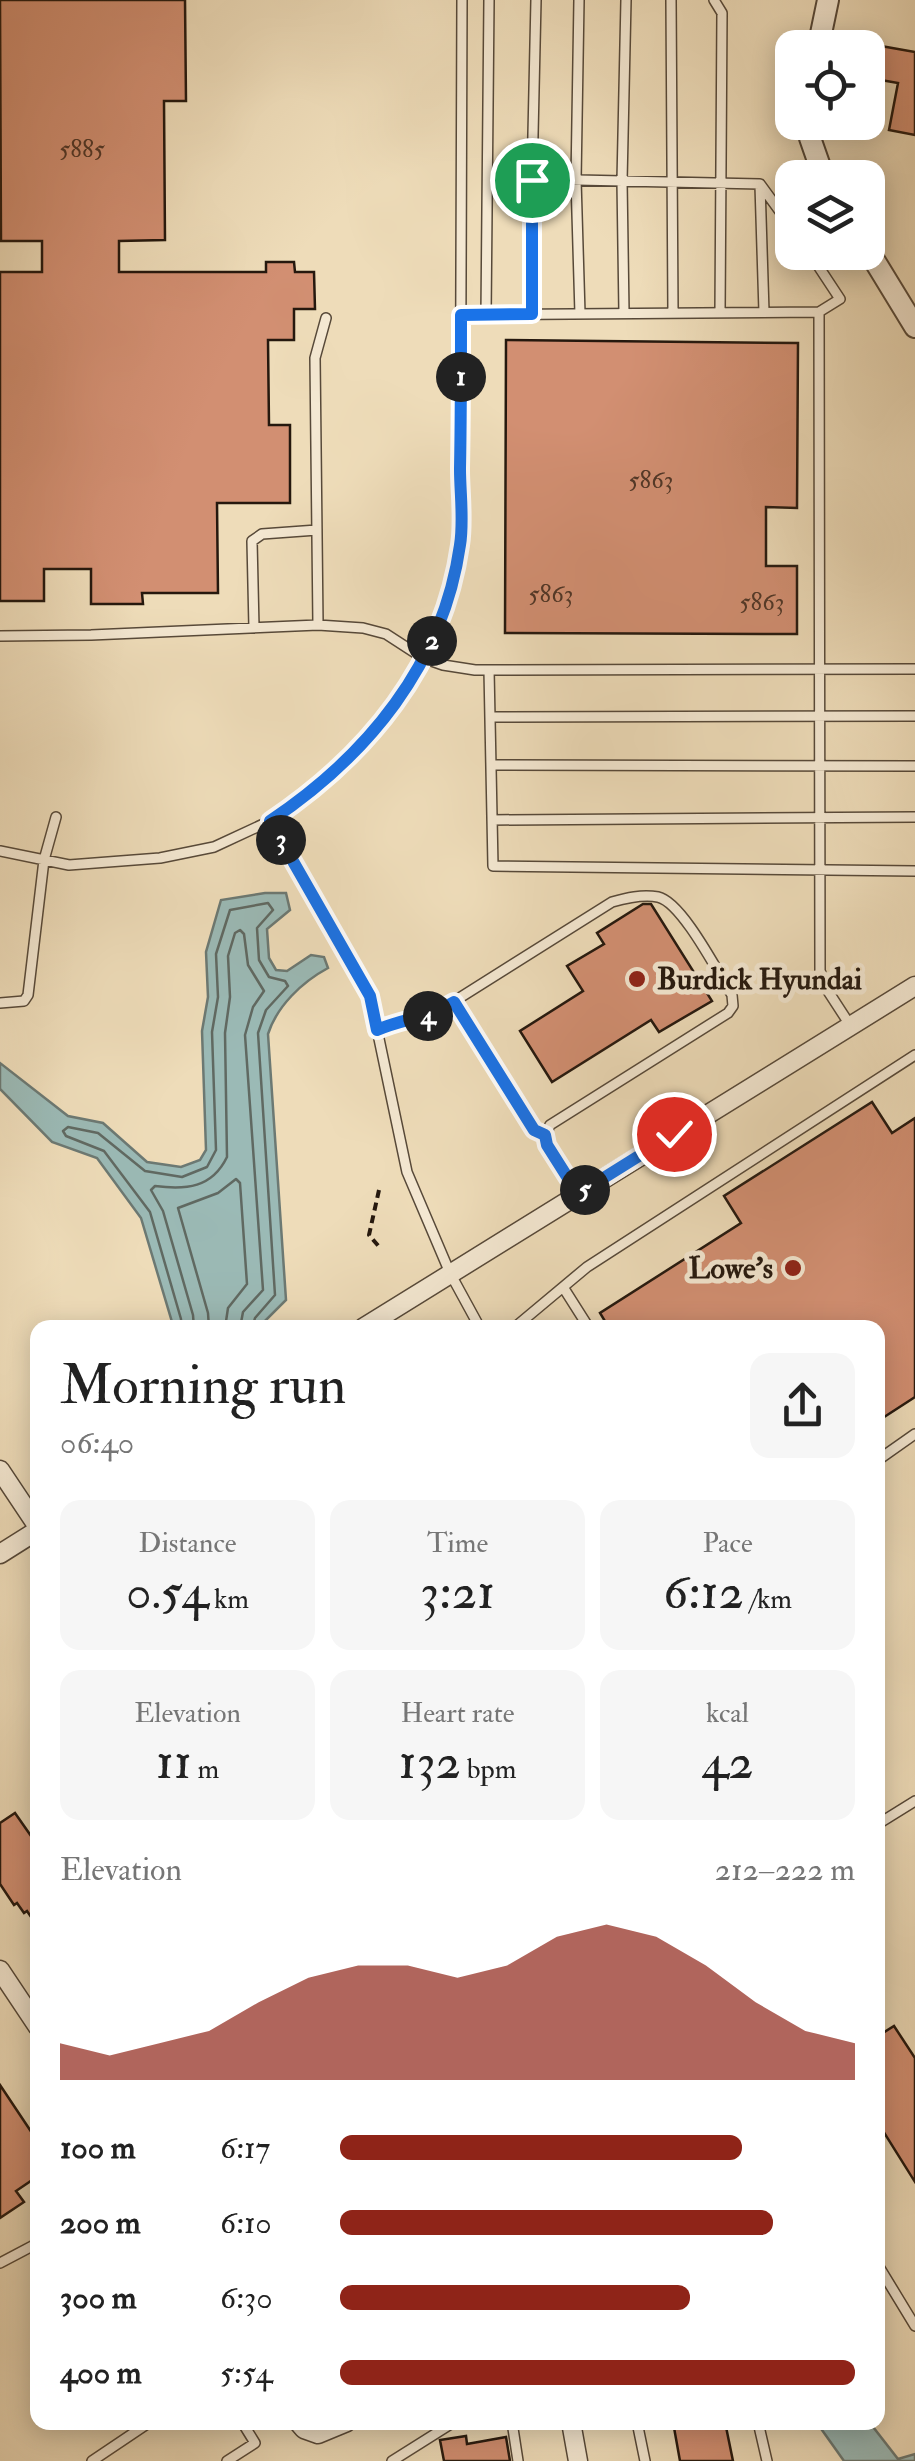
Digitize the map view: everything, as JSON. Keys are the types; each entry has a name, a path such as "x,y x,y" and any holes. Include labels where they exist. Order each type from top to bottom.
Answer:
{"street":[{"path":"822,30 828,0"},
{"path":"880,270 915,327"},
{"path":"376,1320 915,986"},
{"path":"0,1470 30,1516"},
{"path":"0,1554 30,1533"},
{"path":"0,1970 30,2015"},
{"path":"574,2430 578,2461"}],"lane":[{"path":"0,851 69,864 160,858 214,846 270,821 316,790 368,740 423,658 438,629 460,545 462,0"},
{"path":"486,314 490,0"},
{"path":"532,314 536,0"},
{"path":"579,0 576,180 580,314"},
{"path":"624,313 626,0"},
{"path":"671,0 673,313"},
{"path":"714,0 722,14 720,313"},
{"path":"532,180 760,184"},
{"path":"760,184 775,205"},
{"path":"760,184 764,312"},
{"path":"461,315 819,312 840,299 821,270"},
{"path":"819,312 820,970 824,985 850,1025"},
{"path":"318,625 314,358 326,318"},
{"path":"254,628 252,541 262,534 317,530"},
{"path":"0,636 91,636 318,625 386,634 423,658 443,665 489,670 915,669"},
{"path":"489,670 493,866 915,871"},
{"path":"490,717 915,716"},
{"path":"491,765 915,766"},
{"path":"0,1003 24,1001 28,995 44,860 56,817"},
{"path":"492,820 915,817"},
{"path":"270,821 370,996 407,1172 450,1273 476,1320"},
{"path":"377,1030 399,1020 434,1014 612,902 632,896 660,897 676,908 732,996 732,1006 728,1013 550,1125 545,1135 547,1145 578,1194"},
{"path":"454,1002 534,1130 545,1135"},
{"path":"524,1320 602,1258 915,1055"},
{"path":"563,1287 585,1320"},
{"path":"885,1455 915,1434"},
{"path":"885,1820 915,1801"},
{"path":"0,2263 30,2247"},
{"path":"885,2277 915,2326"},
{"path":"92,2461 138,2430"},
{"path":"228,2461 255,2443 247,2430"},
{"path":"392,2461 441,2430"},
{"path":"513,2430 518,2461"},
{"path":"639,2430 645,2461"},
{"path":"760,2430 767,2461"}],"path":[{"path":"379,1190 369,1235 382,1249"}],"water":[{"path":"286,893 290,910 267,929 269,958 276,970 287,971 311,955 324,957 328,968 292,996 268,1034 286,1300 266,1320 171,1320 141,1218 97,1158 52,1142 0,1089 0,1063 68,1116 103,1123 147,1162 181,1167 200,1160 206,1150 202,1031 208,997 206,952 221,900"},
{"path":"822,2430 875,2430 898,2459 915,2454 915,2461 844,2461"}],"building":[{"path":"0,0 185,0 186,101 164,101 165,240 119,241 119,272 266,272 266,262 294,262 295,272 314,272 315,309 294,309 294,340 268,340 269,425 290,425 290,503 217,503 218,593 142,593 143,604 91,604 91,569 44,569 44,601 0,601 0,272 42,272 42,241 1,241"},
{"path":"885,47 915,52 915,135 889,130 898,83 885,81"},
{"path":"506,340 798,343 797,508 766,507 766,566 797,566 797,634 505,633"},
{"name":"Burdick Hyundai","path":"643,904 651,904 712,1001 659,1032 651,1020 552,1082 520,1031 583,991 567,966 604,944 597,933"},
{"name":"Lowe's","path":"872,1102 892,1133 915,1118 915,1397 885,1416 885,1320 604,1320 600,1313 741,1223 724,1196"},
{"path":"15,1813 30,1835 30,1915 17,1903 14,1905 0,1884 0,1823"},
{"path":"894,2026 915,2058 915,2182 885,2134 885,2032"},
{"path":"0,2085 30,2130 30,2181 16,2191 24,2202 0,2218"},
{"path":"674,2430 727,2430 733,2461 680,2461"},
{"path":"466,2436 467,2444 506,2437 510,2461 444,2461 440,2440"}],"place":[{"name":"Burdick Hyundai","path":"637,979"},
{"name":"Lowe's","path":"793,1268"}],"route":[{"path":"532,180 532,314 461,315 460,545 438,629 416,672 368,740 316,790 270,821 370,996 377,1030 399,1020 434,1014 454,1002 534,1130 545,1135 547,1145 578,1194 674,1134"}]}
